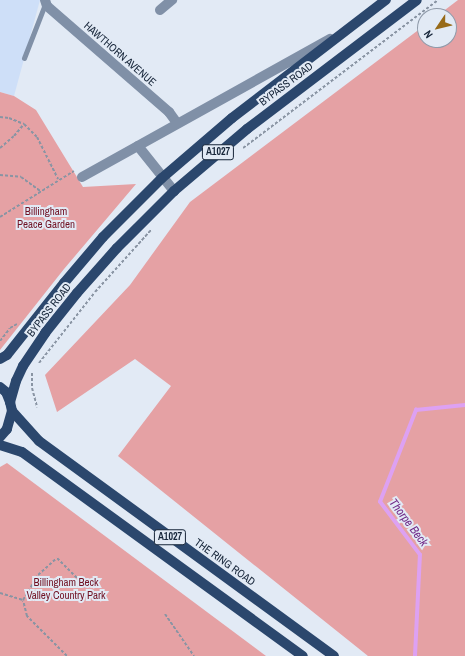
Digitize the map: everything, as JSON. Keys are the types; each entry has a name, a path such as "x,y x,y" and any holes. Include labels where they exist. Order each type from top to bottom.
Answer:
{"main road":[{"name":"BYPASS ROAD","path":"0,359 7,355 64,283 103,238 162,178 232,118 386,0"},
{"name":"BYPASS ROAD","path":"11,407 16,381 23,366 50,327 77,293 117,248 174,191 247,130 417,0"},
{"name":"A1027","path":"0,387 6,392 11,407 7,429 0,438"},
{"name":"THE RING ROAD","path":"11,407 38,441 334,656"},
{"name":"A1027","path":"0,445 22,452 303,656"}],"street":[{"path":"160,10 172,0"},
{"name":"HAWTHORN AVENUE","path":"45,2 169,112 178,123"},
{"name":"BYPASS ROAD","path":"82,177 348,29"},
{"path":"138,146 162,178 174,191"}],"lane":[{"path":"24,58 45,2"}],"path":[{"path":"238,152 438,0"},
{"path":"0,117 9,118 24,124 37,137 58,179"},
{"path":"0,148 14,136 24,124"},
{"path":"0,217 58,179 77,169 82,177"},
{"path":"0,175 21,177 40,191"},
{"path":"37,366 95,292 153,229"},
{"path":"0,341 10,328"},
{"path":"32,372 32,388 37,407"},
{"path":"67,656 27,616 23,600 38,575 57,558 82,583"},
{"path":"0,593 23,600"},
{"path":"165,614 194,656"}],"shaded area":[{"path":"0,0 40,0 14,96 0,92"}],"green space":[{"path":"458,0 465,0 465,656 368,656 118,456 171,386 135,359 57,412 45,375 130,285 190,202 417,31 417,48 457,48 457,8 448,8"},
{"name":"Billingham Peace Garden","path":"0,92 14,96 36,110 83,187 136,184 64,269 0,350"},
{"name":"Billingham Beck Valley Country Park","path":"7,463 266,656 0,656 0,467"}],"waterway":[{"name":"Thorpe Beck","path":"415,656 420,555 380,502 416,410 465,405"}]}
